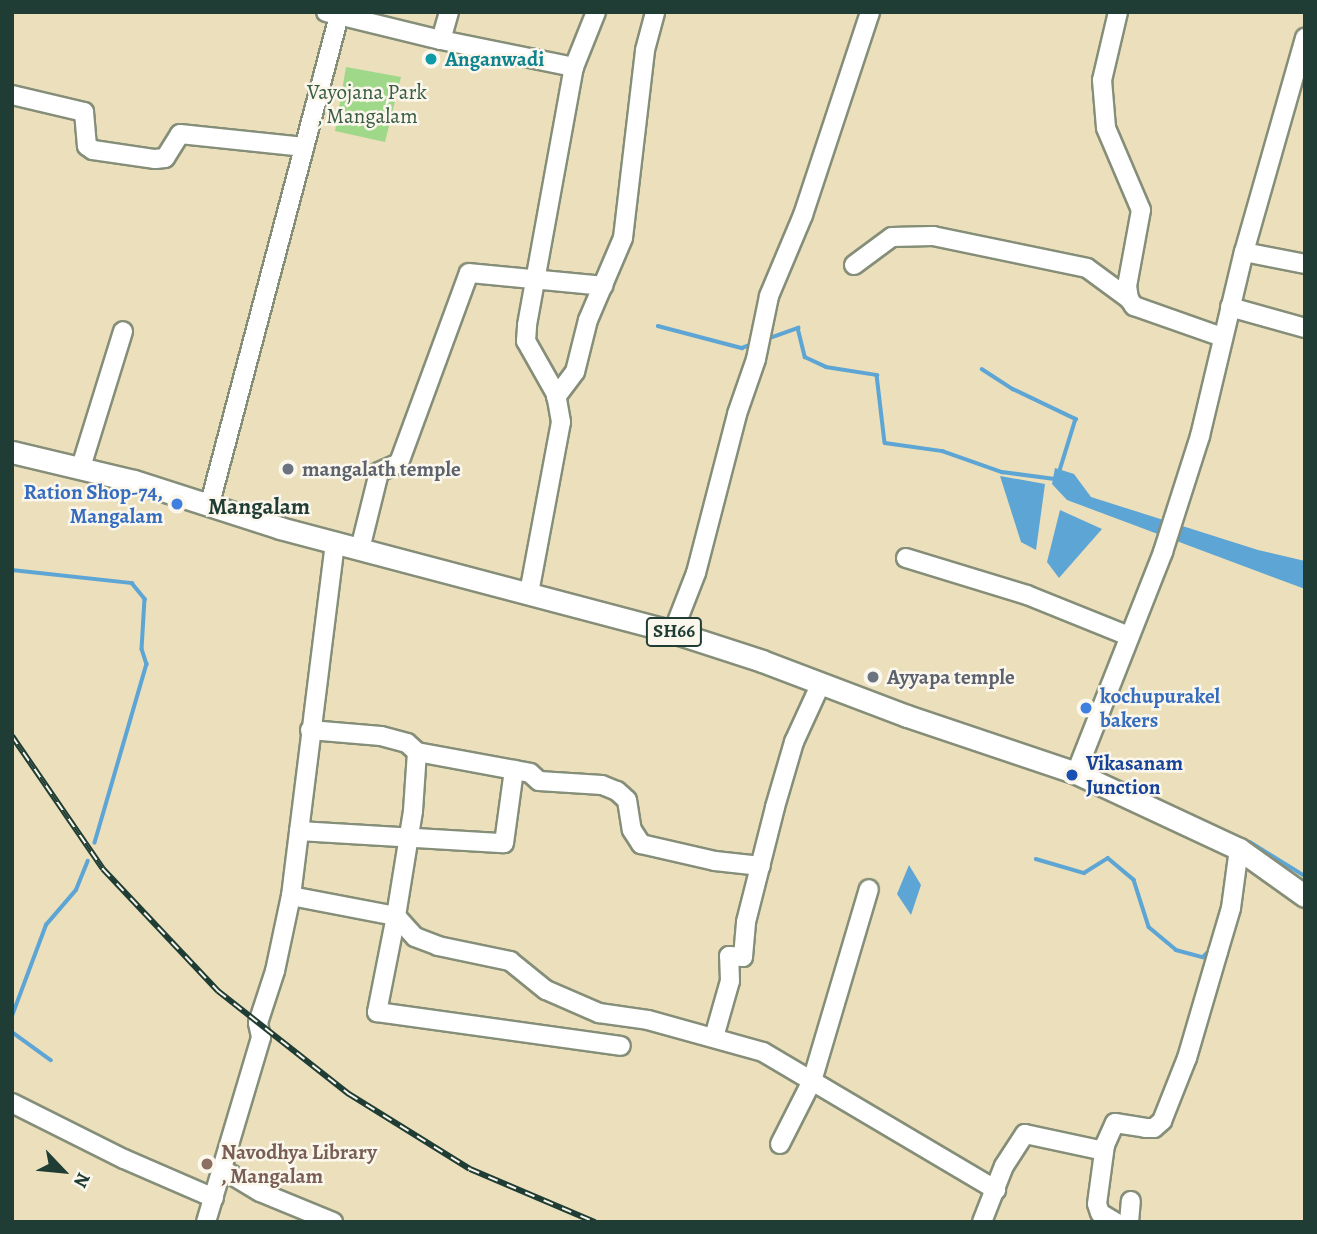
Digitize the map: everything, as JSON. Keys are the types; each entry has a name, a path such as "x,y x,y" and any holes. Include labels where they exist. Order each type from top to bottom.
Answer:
{"main road":[{"name":"SH66","path":"12,452 81,467 360,549 673,632 821,682 907,716 1076,773 1239,849 1305,896"}],"street":[{"path":"441,40 449,12"},
{"path":"529,593 561,422 556,397 526,341 534,281 544,244 574,67 596,12"},
{"path":"556,397 575,372 588,320 623,238 645,50 655,12"},
{"path":"673,632 696,573 737,414 756,359 769,296 803,215 870,12"},
{"path":"1118,12 1102,80 1106,128 1141,210 1127,286 1129,299"},
{"path":"210,503 304,147 335,13 441,40 574,67"},
{"path":"1076,773 1093,737 1163,552 1200,436 1244,252 1305,38"},
{"path":"12,95 84,112 87,146 93,149 155,159 164,158 180,134 304,147"},
{"path":"854,265 892,237 933,236 1087,268 1129,299 1134,306 1222,337"},
{"path":"1244,252 1305,264"},
{"path":"360,549 379,472 399,463 469,272 534,281 603,286"},
{"path":"1230,307 1305,328"},
{"path":"81,467 123,331"},
{"path":"206,1222 261,1037 258,1023 275,971 291,896 335,542"},
{"path":"906,558 1027,594 1129,636"},
{"path":"714,1037 730,981 729,956 743,957 746,922 794,742 821,682"},
{"path":"310,730 381,736 407,743 417,752 530,773 539,781 602,785 617,791 626,800 632,830 641,844 715,861 761,866"},
{"path":"417,752 418,764 396,916 377,1012 621,1046"},
{"path":"299,831 504,843 514,770"},
{"path":"1104,1219 1096,1194 1104,1151 1115,1123 1154,1128 1162,1121 1187,1058 1226,926 1239,849"},
{"path":"780,1144 812,1082 869,889"},
{"path":"291,896 396,916 415,937 438,946 510,961 546,990 570,1003 598,1013 648,1020 705,1038 714,1037 764,1052 996,1190"},
{"path":"14,1106 124,1159 214,1198"},
{"path":"982,1222 1004,1166 1026,1133 1104,1151"},
{"path":"222,1169 260,1192 332,1222"},
{"path":"1129,1222 1131,1201"}],"green space":[{"name":"Vayojana Park , Mangalam","path":"346,67 401,77 385,142 335,131"}],"water":[{"path":"1055,468 1074,474 1091,497 1258,550 1305,561 1305,589 1067,500 1052,484"},
{"path":"1000,476 1045,484 1036,550 1021,542"},
{"path":"1060,510 1102,529 1059,578 1047,562"},
{"path":"909,865 921,885 911,915 897,894"}],"waterway":[{"path":"658,326 742,348 750,345"},
{"path":"773,337 798,328 805,357 826,367 877,375 885,443 942,451 1002,472 1055,479"},
{"path":"982,369 1013,389 1076,419 1059,474"},
{"path":"12,570 132,583 145,599 142,649 147,664 95,843"},
{"path":"1250,842 1305,876"},
{"path":"1036,859 1084,873 1108,858 1134,880 1149,927 1176,950 1203,957 1211,949"},
{"path":"12,1016 46,925 76,890 88,861"},
{"path":"12,1032 51,1060"}],"railway":[{"path":"12,736 103,869 218,991 349,1094 470,1169 595,1222"}],"place":[{"name":"Anganwadi","path":"431,59"},
{"name":"mangalath temple","path":"288,469"},
{"name":"Ration Shop-74, Mangalam","path":"177,504"},
{"name":"Ayyapa temple","path":"873,677"},
{"name":"kochupurakel bakers","path":"1086,708"},
{"name":"Vikasanam Junction","path":"1072,775"},
{"name":"Navodhya Library , Mangalam","path":"207,1164"}],"district":[{"name":"Mangalam","path":"259,507"}]}
